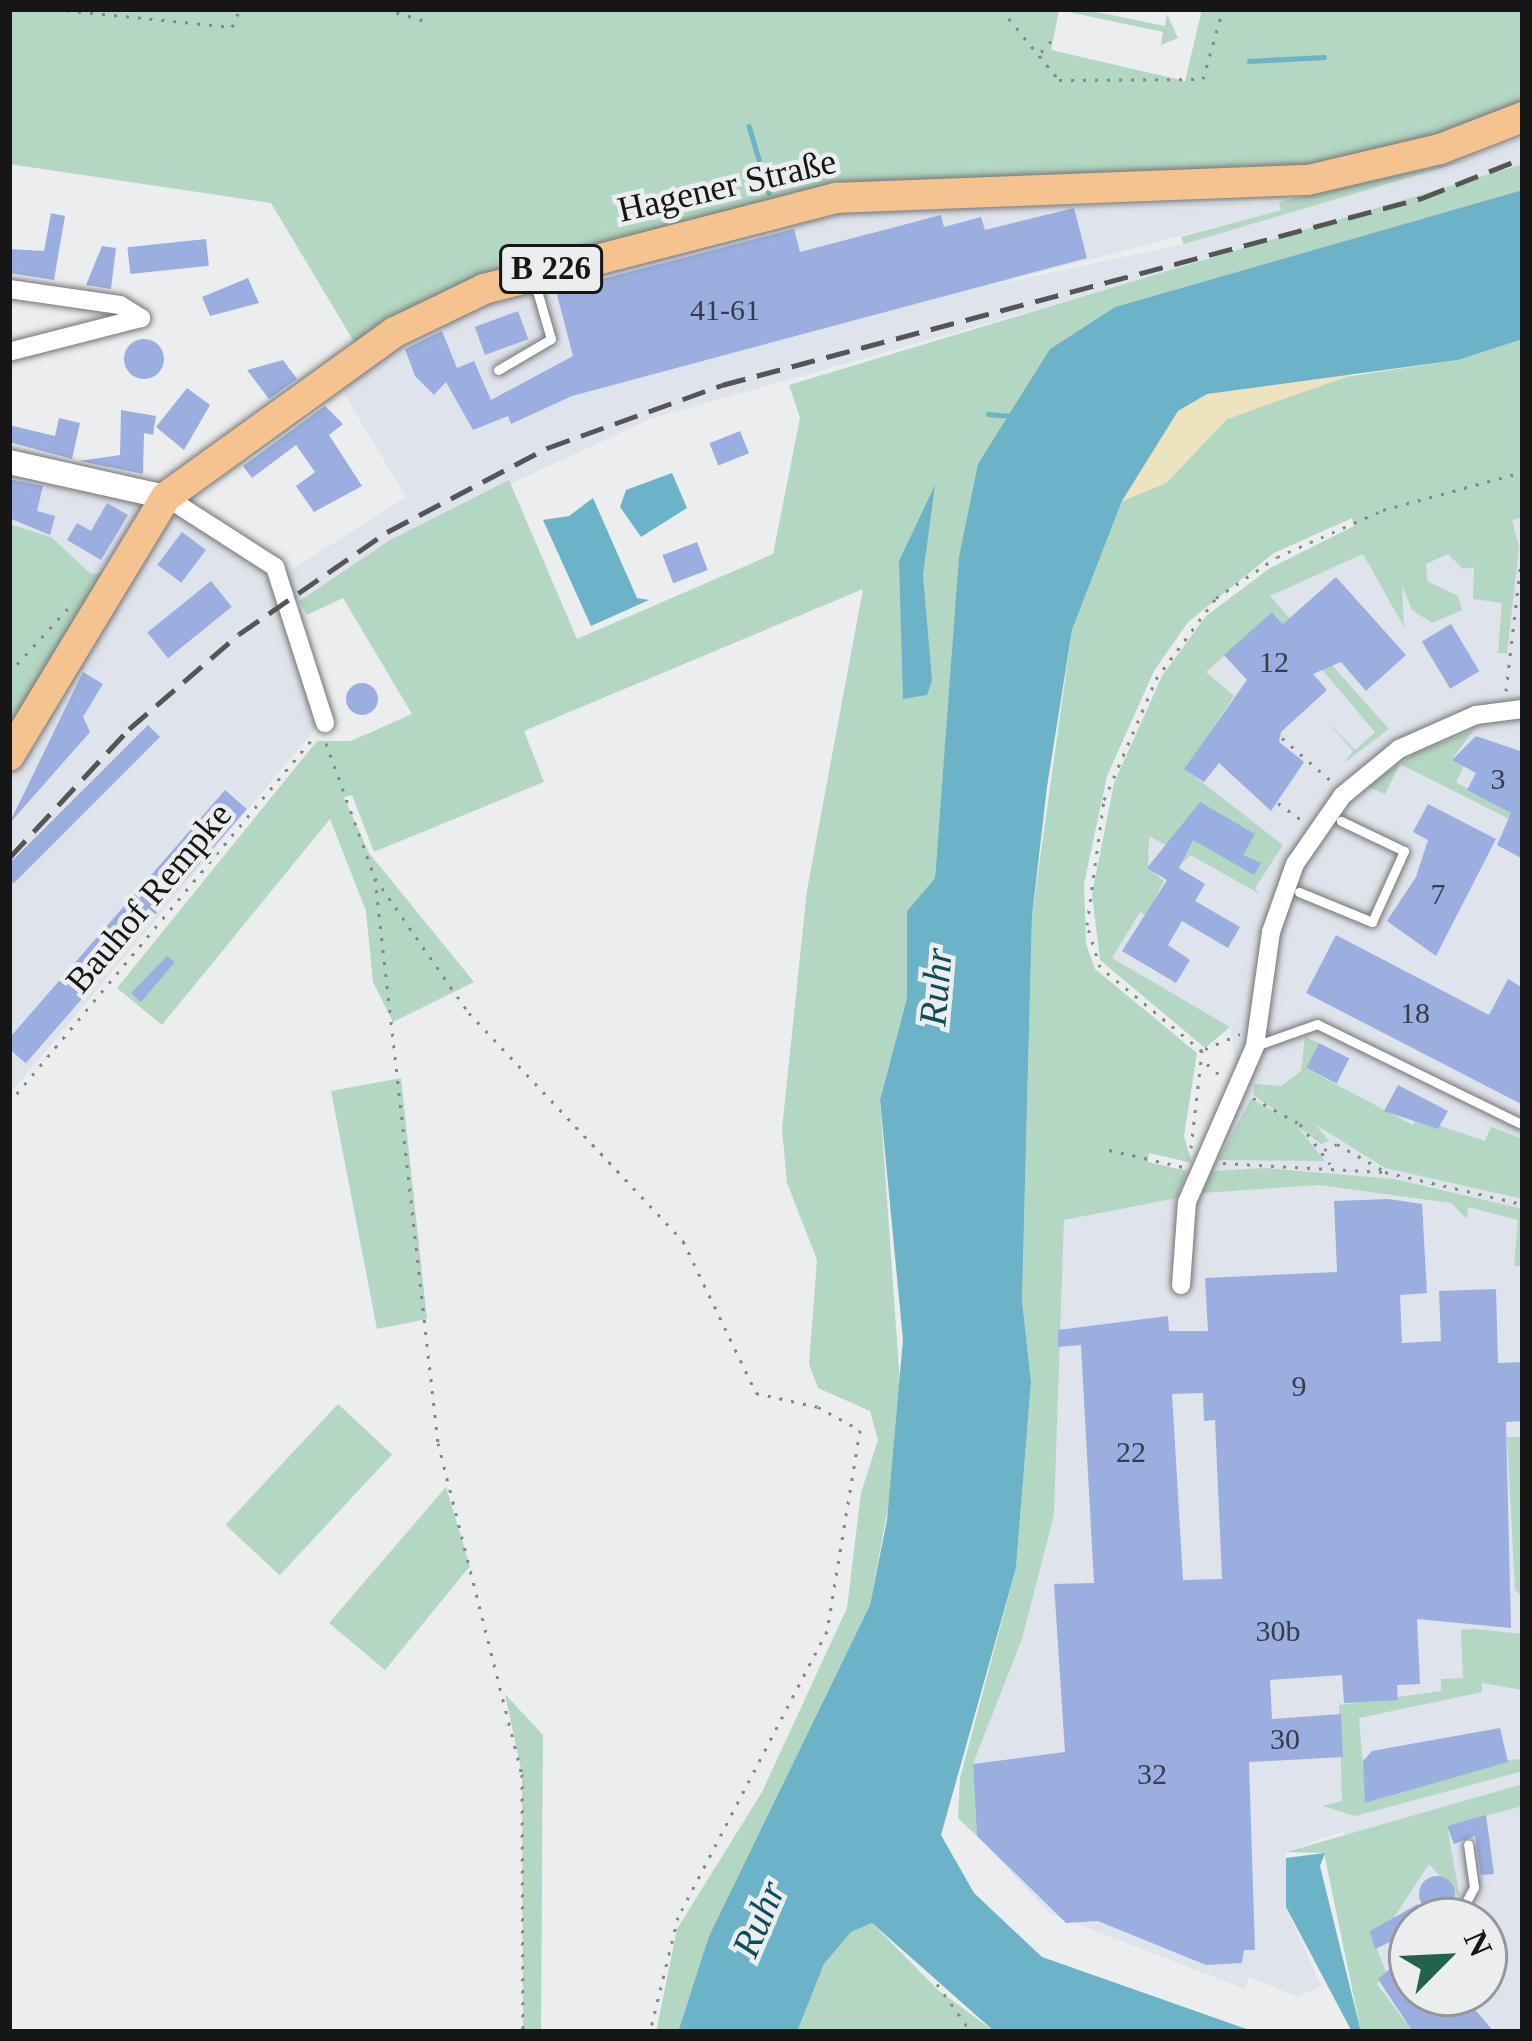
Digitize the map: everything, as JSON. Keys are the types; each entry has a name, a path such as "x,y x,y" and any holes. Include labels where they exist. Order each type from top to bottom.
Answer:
{"main road":[{"name":"Hagener Straße","path":"9,756 166,497 395,332 532,275 836,198 1307,180 1440,149 1523,117"}],"street":[{"path":"9,289 120,305 141,318 9,352"},
{"path":"9,462 166,497 274,567 325,723"},
{"path":"1181,1286 1181,1235 1202,1169 1242,1085 1276,912 1317,830 1348,790 1399,749 1514,710"}],"lane":[{"path":"498,370 551,339 532,275"},
{"path":"1299,892 1372,922 1404,851 1341,821"},
{"path":"1254,1040 1317,1024 1523,1125"},
{"path":"1468,1844 1474,1887 1469,1897"}],"path":[{"path":"9,10 22,9"},
{"path":"54,9 232,27 240,9"},
{"path":"386,9 428,22"},
{"path":"1001,9 1059,80 1203,79 1222,9"},
{"path":"1040,53 1057,34"},
{"path":"1202,1169 1190,1143 1206,1063 1202,1051 1100,967 1088,925 1104,800 1156,679 1216,598 1277,557 1383,510 1523,472"},
{"path":"1514,710 1513,614 1523,545"},
{"path":"9,674 80,592"},
{"path":"1513,614 1523,615"},
{"path":"325,723 329,764 375,878 469,1012 683,1241 756,1393 818,1407 860,1430 826,1631 678,1917 650,2032"},
{"name":"Bauhof Rempke","path":"9,1103 325,723"},
{"path":"1282,738 1330,780"},
{"path":"1278,803 1317,830"},
{"path":"375,878 438,1443 522,1774 523,2032"},
{"path":"1202,1051 1254,1040"},
{"path":"1206,1063 1242,1085 1321,1151 1331,1166"},
{"path":"1321,1151 1337,1144 1385,1172"},
{"path":"1109,1150 1202,1169 1331,1166 1385,1172 1523,1204"},
{"path":"938,1984 971,2032"}],"shaded area":[{"path":"1523,138 1523,164 1466,188 650,419 390,540 284,610 321,722 9,1095 9,770 174,512 253,552 274,581 406,497 333,375 436,310 849,210 1279,202 1282,210 983,287 1184,244"},
{"path":"9,469 148,501 111,572 91,574 51,537 9,524"},
{"path":"1523,509 1523,2032 1413,2032 1402,2017 1508,2017 1508,1897 1388,1897 1388,1999 1377,1984 1343,1831 1286,1852 1286,1907 1321,1986 1298,1997 1249,1977 1245,1989 1049,1913 977,1836 973,1764 1022,1639 1054,1515 1064,1220 1177,1198 1236,1067 1230,1027 1111,958 1174,704 1270,596 1364,554"}],"green space":[{"path":"9,9 1082,9 1165,26 1167,14 1178,38 1161,45 1163,32 1059,10 1051,50 1185,81 1202,9 1523,9 1523,103 1436,136 1303,166 861,188 593,257 362,355 271,203 9,164"},
{"path":"1475,158 1184,244 1181,237 1281,210 1279,202"},
{"path":"1523,164 1523,190 1508,196 1115,307 1050,349 1034,384 951,669 935,878 907,911 907,998 880,1100 903,1426 870,1605 709,1936 678,2032 656,2032 677,1929 762,1792 847,1608 861,1493 878,1440 870,1411 818,1388 809,1364 817,1260 787,1183 782,1129 807,890 863,589 524,731 544,782 374,852 352,795 344,797 369,853 474,982 393,1022 373,982 366,911 330,819 162,1025 117,988 317,741 351,741 412,714 343,598 307,615 299,601 390,540 509,480 577,639 773,554 800,418 789,385"},
{"path":"1523,339 1523,517 1512,520 1519,547 1507,653 1498,653 1502,603 1473,599 1474,567 1463,569 1448,554 1426,564 1427,581 1458,596 1462,610 1432,623 1412,610 1402,585 1404,627 1363,554 1270,596 1389,729 1343,764 1353,751 1325,719 1355,750 1375,732 1273,612 1206,672 1234,696 1185,769 1283,845 1255,888 1260,894 1190,855 1181,865 1184,855 1149,836 1148,868 1164,881 1154,900 1164,907 1159,924 1140,912 1112,958 1230,1027 1205,1048 1100,960 1092,894 1114,783 1162,676 1206,616 1270,568 1354,526 1352,518 1274,553 1188,622 1154,671 1107,776 1084,884 1086,944 1095,969 1197,1053 1184,1136 1192,1163 1149,1153 1148,1162 1187,1171 1177,1198 1064,1220 1054,1515 1022,1639 973,1764 977,1836 958,1818 960,1778 1016,1568 1031,1382 1022,1300 1032,916 1072,630 1122,501 1166,483 1227,419 1338,378 1458,360"},
{"path":"9,524 51,537 91,574 111,572 9,740"},
{"path":"1474,730 1452,759 1464,766 1456,782 1509,812 1523,785 1513,821 1400,764 1385,794 1369,787 1383,775 1416,753"},
{"path":"1305,1037 1319,1043 1307,1069 1413,1125 1417,1118 1485,1141 1491,1127 1523,1139 1523,1199 1385,1168 1315,1124 1329,1141 1321,1144 1254,1095 1254,1084 1281,1086 1301,1071"},
{"path":"401,1078 427,1319 377,1329 331,1091"},
{"path":"1251,1099 1293,1121 1325,1161 1218,1160"},
{"path":"1265,1168 1394,1179 1523,1209 1523,1266 1514,1266 1518,1220 1468,1207 1467,1219 1451,1203 1319,1185 1202,1193 1212,1171"},
{"path":"338,1404 392,1454 280,1575 225,1525"},
{"path":"1507,1437 1523,1437 1523,1597 1515,1590"},
{"path":"446,1487 470,1566 385,1670 329,1623"},
{"path":"1461,1630 1523,1634 1523,1690 1482,1683 1482,1692 1359,1718 1366,1803 1508,1760 1523,1759 1523,1771 1355,1816 1323,1806 1342,1801 1339,1705 1441,1691 1441,1679 1463,1678"},
{"path":"505,1694 543,1735 541,2032 523,2032 522,1774"},
{"path":"1523,1784 1523,1806 1447,1826 1460,1897 1429,1864 1407,1897 1388,1897 1388,1923 1370,1931 1386,1973 1377,1984 1388,1999 1388,2017 1402,2017 1413,2032 1361,2032 1324,1853 1286,1852"},
{"path":"872,1923 938,1990 995,2032 797,2032 824,1964 851,1932"}],"sand":[{"path":"1323,372 1352,375 1227,419 1166,483 1122,501 1178,411 1206,394"}],"water":[{"name":"Ruhr","path":"1523,190 1523,339 1458,360 1207,394 1178,411 1122,501 1072,630 1047,787 1032,916 1022,1300 1031,1382 1016,1568 941,1835 974,1893 1042,1957 1255,2032 995,2032 872,1923 851,1932 824,1964 797,2032 678,2032 709,1936 870,1605 887,1520 903,1340 880,1100 907,998 907,911 935,878 959,557 978,464 1050,349 1115,307"},
{"path":"672,473 687,508 641,537 620,507 626,490"},
{"path":"935,485 923,575 932,680 927,695 903,699 899,561"},
{"path":"593,498 637,598 649,600 591,626 543,520 569,516"},
{"path":"1325,1853 1320,1866 1361,2032 1351,2030 1286,1907 1286,1858"}],"building":[{"path":"1074,208 1087,258 572,396 511,424 508,416 473,430 446,382 434,395 415,376 405,349 442,331 457,368 474,361 491,400 573,356 556,291 794,229 800,252 941,215 944,227 981,217 985,230"},
{"path":"51,213 65,216 54,280 9,273 9,249 44,251"},
{"path":"206,239 209,266 130,274 127,247"},
{"path":"102,246 116,248 111,289 86,285"},
{"path":"248,278 259,303 210,316 202,297"},
{"path":"518,311 528,339 485,355 475,327"},
{"path":"144,339 158,345 164,359 158,373 144,379 130,373 124,359 130,345"},
{"path":"283,360 297,379 269,399 247,370"},
{"path":"187,388 210,405 184,450 156,427"},
{"path":"325,406 343,424 329,435 362,486 314,512 296,486 315,472 296,445 252,478 243,466"},
{"path":"121,410 156,416 153,435 144,433 143,474 79,461 120,455"},
{"path":"59,418 80,423 72,459 9,442 9,425 55,436"},
{"path":"740,431 749,453 718,466 709,443"},
{"path":"9,479 43,486 37,511 55,516 50,535 9,518"},
{"path":"107,503 128,515 101,560 67,540 77,523 91,531"},
{"path":"182,532 206,550 181,583 157,565"},
{"path":"697,542 708,570 673,583 662,555"},
{"path":"1336,577 1406,655 1366,691 1341,662 1313,674 1327,690 1281,732 1279,742 1304,762 1271,811 1219,763 1204,782 1184,769 1247,680 1224,655 1272,612 1283,624"},
{"path":"211,581 232,607 168,658 147,633"},
{"path":"1451,624 1479,671 1450,689 1422,642"},
{"path":"83,672 103,684 83,717 90,732 9,824"},
{"path":"362,683 373,688 378,699 373,710 362,715 351,710 346,699 351,688"},
{"path":"148,725 160,737 14,883 9,864"},
{"path":"1476,736 1523,752 1523,859 1497,845 1511,813 1467,790 1476,773 1452,760"},
{"path":"225,790 247,809 26,1063 9,1049 9,1038"},
{"path":"1200,802 1255,834 1243,855 1261,863 1254,875 1193,840 1179,868 1205,884 1195,901 1240,927 1228,948 1182,921 1168,945 1190,960 1176,983 1122,951 1167,880 1147,868"},
{"path":"1428,804 1496,839 1436,956 1387,921 1416,877 1428,840 1413,832"},
{"path":"1336,935 1489,1015 1508,979 1523,988 1523,1105 1306,993"},
{"path":"167,956 175,962 141,1002 131,993"},
{"path":"1319,1043 1349,1058 1337,1083 1306,1068"},
{"path":"1398,1085 1448,1111 1438,1129 1384,1111"},
{"path":"1388,1199 1422,1204 1427,1293 1400,1295 1402,1343 1441,1341 1439,1291 1496,1289 1498,1363 1523,1362 1523,1421 1506,1422 1511,1628 1417,1619 1420,1684 1397,1685 1398,1700 1344,1703 1342,1675 1270,1680 1272,1719 1341,1714 1343,1757 1249,1762 1255,1950 1244,1950 1242,1963 1206,1965 1098,1921 1066,1923 977,1836 973,1764 1065,1752 1054,1584 1094,1583 1081,1345 1058,1347 1058,1330 1168,1316 1169,1331 1208,1331 1205,1278 1337,1272 1334,1201","holes":["1203,1393 1204,1421 1215,1420 1222,1579 1183,1580 1172,1394"]},
{"path":"1500,1728 1508,1762 1365,1803 1363,1761 1372,1751"},
{"path":"1486,1815 1494,1874 1481,1875 1475,1836 1454,1844 1447,1826"},
{"path":"1430,1877 1444,1877 1454,1887 1455,1897 1419,1897 1420,1887"},
{"path":"1388,1921 1388,1943 1375,1949 1370,1931"},
{"path":"1388,1970 1388,1994 1378,1979"},
{"path":"1403,2017 1481,2017 1494,2032 1413,2032"}],"waterway":[{"path":"1249,61 1324,57"},
{"path":"749,126 769,193"},
{"path":"988,414 1013,416"}],"railway":[{"path":"9,858 129,729 239,634 387,532 547,448 722,385 1422,198 1523,158"}]}
